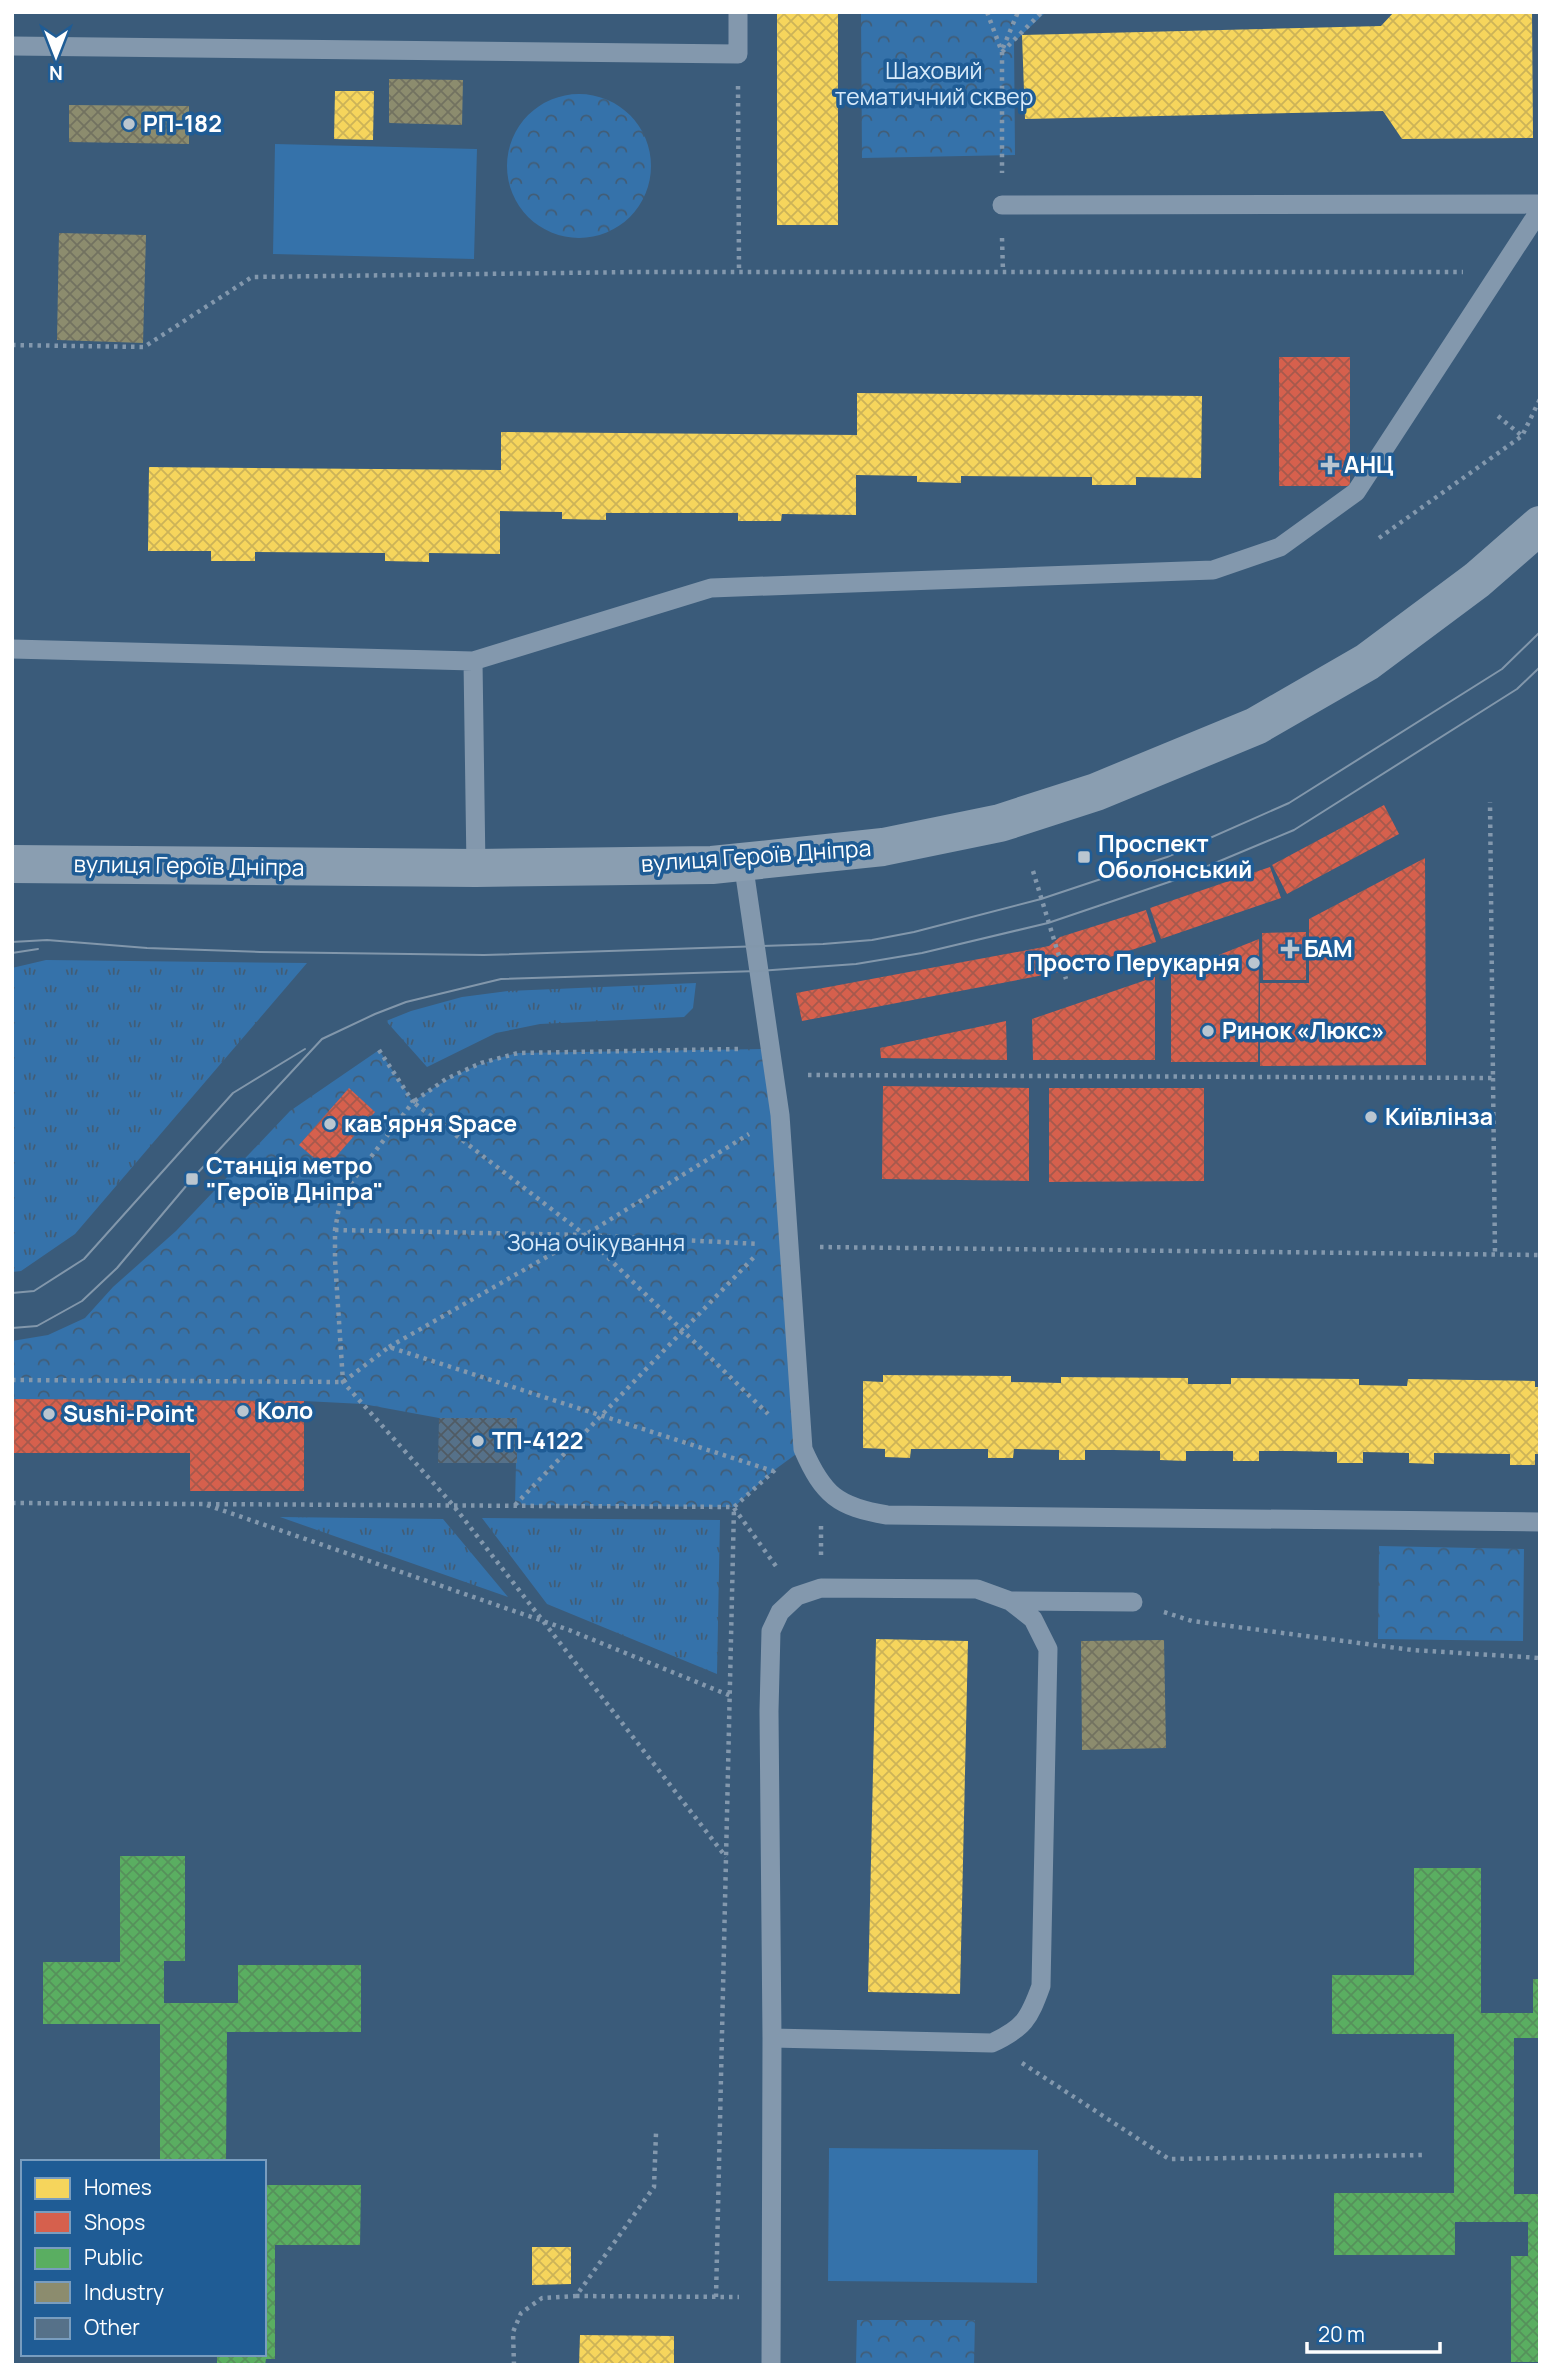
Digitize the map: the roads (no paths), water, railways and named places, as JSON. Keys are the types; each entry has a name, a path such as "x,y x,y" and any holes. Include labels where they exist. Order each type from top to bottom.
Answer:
{"main road":[{"name":"вулиця Героїв Дніпра","path":"12,864 476,868 743,862 883,847 1000,823 1096,792 1256,726 1367,662 1477,580 1540,525"}],"lane":[{"path":"12,46 738,54 738,12"},
{"path":"1002,205 1540,204"},
{"path":"12,649 473,661 712,588 1213,570 1280,547 1356,492 1540,210"},
{"path":"473,661 476,868"},
{"path":"743,862 780,1115 803,1449 814,1476 834,1496 859,1510 887,1515 1540,1521"},
{"path":"771,2365 771,1631 780,1612 797,1596 821,1588 977,1589 1010,1601 1032,1619 1048,1649 1041,1986 1032,2012 1014,2033 992,2043 772,2038"},
{"path":"1010,1601 1133,1602"}],"tram line":[{"path":"12,942 47,940 147,948 260,952 484,955 823,944 872,940 914,932 1041,899 1167,857 1289,803 1502,669 1540,632"},
{"path":"12,1328 37,1326 82,1301 117,1268 192,1179 322,1039 375,1014 406,1002 501,979 758,971 856,964 922,953 1048,923 1172,881 1294,830 1517,689 1540,667"},
{"path":"12,953 38,949"},
{"path":"12,1293 34,1291 84,1259 233,1093 305,1049"}],"place":[{"name":"РП-182","path":"129,124"},
{"name":"АНЦ","path":"1330,465"},
{"name":"Проспект Оболонський","path":"1084,857"},
{"name":"БАМ","path":"1290,949"},
{"name":"Просто Перукарня","path":"1254,963"},
{"name":"Ринок «Люкс»","path":"1208,1031"},
{"name":"Київлінза","path":"1371,1117"},
{"name":"кав'ярня Space","path":"330,1124"},
{"name":"Станція метро \"Героїв Дніпра\"","path":"192,1179"},
{"name":"Коло","path":"243,1411"},
{"name":"Sushi-Point","path":"49,1414"},
{"name":"ТП-4122","path":"478,1441"}],"park label":[{"name":"Шаховий тематичний сквер","path":"934,84"},
{"name":"Зона очікування","path":"596,1243"}]}
